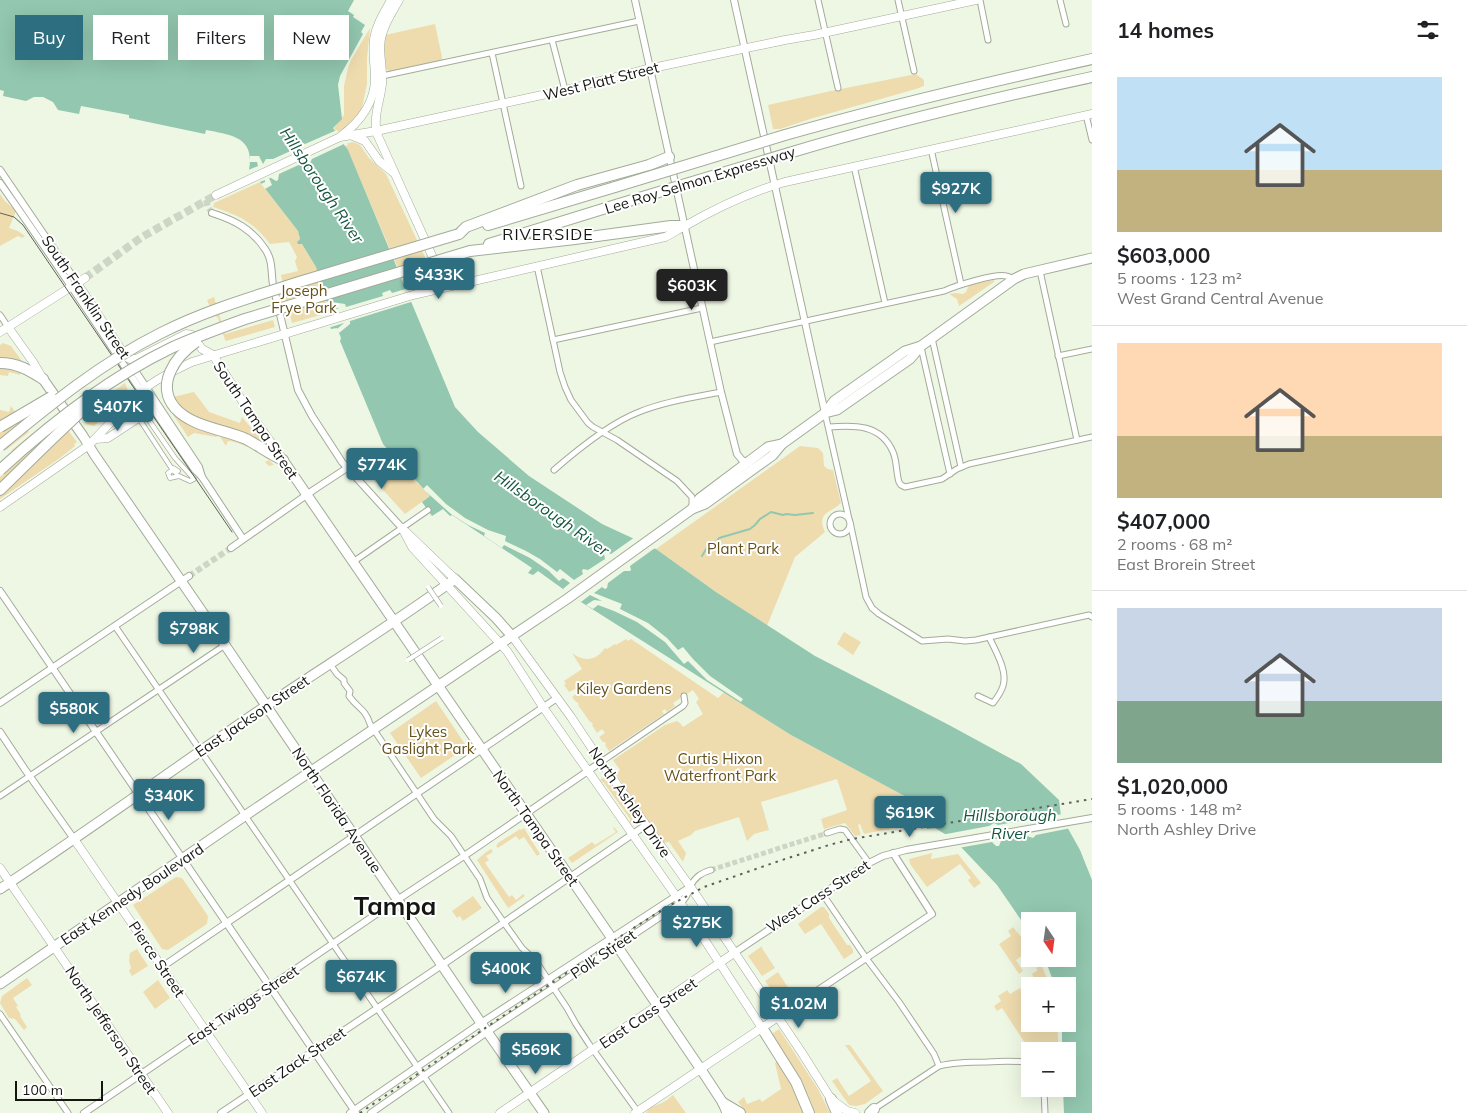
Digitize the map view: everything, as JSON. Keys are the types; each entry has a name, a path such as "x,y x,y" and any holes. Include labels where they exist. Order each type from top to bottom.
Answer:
{"highway":[{"name":"Lee Roy Selmon Expressway","path":"0,446 36,416 107,363 174,326 205,313 785,135 946,92 1092,59"},
{"name":"Lee Roy Selmon Expressway","path":"0,470 45,431 110,384 169,349 212,330 856,133 947,109 1092,77"},
{"path":"459,234 466,227 555,192 649,165 669,157"},
{"path":"470,251 670,226 684,226"},
{"path":"212,330 180,355 171,369 168,377 170,401 175,408 188,418 244,439 283,460"},
{"path":"0,363 21,366 43,379"},
{"path":"0,426 85,378"},
{"path":"0,490 110,384"},
{"path":"762,1028 796,1082 810,1113"},
{"path":"830,1099 837,1113"},
{"path":"723,1103 740,1113"}],"main road":[{"path":"340,137 360,119 374,91 373,45 375,34 379,21 391,0"},
{"path":"399,0 385,25 380,44 382,76 376,113 376,131 432,254 435,265 435,274 428,286 413,295"},
{"name":"West Platt Street","path":"216,195 340,137 376,131 564,90 650,68 826,33 976,0"},
{"path":"0,507 92,442 144,389 173,370 213,355 413,295 661,239 733,202 774,185 1089,114"},
{"path":"352,136 360,138 366,143 379,161 395,173"},
{"path":"692,509 705,504 773,455 782,444 825,413 834,401 905,351 921,346 1014,279 1024,274 1092,258"},
{"path":"0,332 85,278"},
{"name":"South Franklin Street","path":"75,285 126,357"},
{"path":"8,327 43,379"},
{"name":"South Tampa Street","path":"126,357 136,359 186,334 192,335 202,349 213,355 242,401 307,495"},
{"name":"North Florida Avenue","path":"43,379 92,442 185,579 266,706 544,1113"},
{"path":"92,442 108,438 152,409"},
{"path":"692,509 700,498 768,447 782,444"},
{"name":"North Tampa Street","path":"307,495 614,941 723,1103 727,1113"},
{"name":"East Kennedy Boulevard","path":"0,984 567,599 692,509"},
{"name":"North Ashley Drive","path":"402,528 496,618 512,636 690,887 778,1016 830,1099"},
{"name":"North Ashley Drive","path":"402,528 412,546 507,651 543,707 678,899 762,1028"},
{"name":"East Jackson Street","path":"0,889 455,579"},
{"name":"Pierce Street","path":"74,838 262,1113"},
{"name":"North Jefferson Street","path":"0,868 168,1113"},
{"name":"West Cass Street","path":"720,962 734,953"},
{"name":"East Cass Street","path":"500,1113 720,962"},
{"path":"637,1112 778,1016"},
{"path":"830,1099 847,1111 856,1113 872,1111"}],"street":[{"path":"635,0 720,392 737,454 748,463 761,464"},
{"path":"734,0 867,600 879,614 922,641 970,640 1089,615 1092,616"},
{"path":"818,0 838,88"},
{"path":"898,0 914,71"},
{"path":"980,0 988,40"},
{"path":"1060,0 1066,24"},
{"path":"382,76 639,21"},
{"path":"552,40 564,90"},
{"path":"492,53 521,186"},
{"path":"1089,114 1092,140"},
{"path":"932,149 961,284"},
{"path":"854,166 885,303"},
{"name":"South Franklin Street","path":"0,170 13,195 199,467 202,476 243,539"},
{"name":"South Franklin Street","path":"0,183 13,195"},
{"path":"212,213 228,218 245,227 259,240 266,250 271,264 273,282 288,332 298,390 315,421 347,468 402,528"},
{"path":"537,266 561,376 571,400 588,423 677,480 692,497 692,509"},
{"path":"1040,270 1077,440"},
{"path":"710,342 1003,275 1014,279"},
{"path":"553,340 702,308"},
{"path":"0,316 8,327"},
{"path":"932,338 961,467"},
{"path":"921,346 950,474"},
{"path":"1058,356 1092,349"},
{"name":"South Franklin Street","path":"126,357 144,389 152,409 194,470 202,476"},
{"path":"930,389 943,386"},
{"path":"554,470 573,453 632,414 648,408 720,392"},
{"path":"146,416 175,458 194,479 190,481 179,476 170,478 168,474 173,470 176,473 178,471 172,468 140,420 146,416"},
{"path":"617,440 615,432 618,422"},
{"path":"829,427 855,426 877,432 893,451 898,479 903,486 908,487 942,479 961,467 1092,437"},
{"path":"231,548 347,468"},
{"path":"838,514 844,515 849,521 849,528 844,533 838,534 832,531 830,524 832,518 838,514 842,507 844,499"},
{"path":"353,562 428,510"},
{"path":"844,533 855,542"},
{"path":"0,703 185,579"},
{"path":"428,587 441,606"},
{"path":"0,591 353,1112"},
{"path":"115,626 202,750 449,1113"},
{"path":"978,696 993,703 1004,684 1001,663 989,636"},
{"path":"408,660 442,638"},
{"path":"0,796 226,645"},
{"path":"330,664 344,680 355,704 367,713 370,724 416,794 435,821 451,836 481,882 487,898 519,946 535,960 593,1050 637,1112"},
{"path":"601,762 683,706 685,703 684,696"},
{"path":"162,966 557,698"},
{"name":"Pierce Street","path":"0,732 74,838"},
{"name":"East Twiggs Street","path":"84,1113 601,762"},
{"name":"West Cass Street","path":"734,953 822,893 883,856 940,844 1092,820"},
{"name":"East Zack Street","path":"221,1113 646,825"},
{"path":"827,833 840,829 845,830 869,863"},
{"path":"778,1016 932,914 893,853"},
{"path":"690,887 698,875 711,870"},
{"name":"Polk Street","path":"353,1112 548,979 614,941 678,899 690,887"},
{"path":"822,893 866,958 899,1002 934,1054 939,1066"},
{"name":"Polk Street","path":"371,1113 554,987 614,941"},
{"path":"0,1014 68,1113"},
{"path":"872,1111 939,1066 1021,1061"},
{"path":"1044,1097 1045,1113"}],"green space":[{"path":"435,24 443,62 392,73 386,69 384,54 385,35"},
{"path":"370,28 367,84 359,122 337,138 334,128 344,115 344,86 348,68"},
{"path":"916,74 924,80 924,86 780,129 773,129 768,105"},
{"path":"353,142 360,145 369,158 386,174 425,257 427,271 423,280 418,285 407,289 345,144"},
{"name":"Joseph Frye Park","path":"260,182 298,231 300,239 297,242 302,244 316,267 326,307 324,314 292,323 281,275 298,271 295,261 297,257 289,242 270,244 245,220 213,207 214,203"},
{"path":"0,194 16,211 9,228 25,236 22,238 18,236 0,246"},
{"path":"994,280 994,282 959,306 957,299 949,294 963,294 969,285"},
{"path":"214,297 225,334 273,320 275,327 226,341 218,318 212,312 207,300"},
{"path":"3,343 11,346 22,361 20,375 9,372 8,376 0,375 0,345"},
{"path":"125,383 129,393 94,426 86,424 80,415"},
{"path":"194,392 209,412 240,423 242,417 271,451 242,434 171,407 240,439 270,457 269,460 239,444 228,441 226,446 219,435 216,437 194,433 188,437 164,401"},
{"path":"11,406 29,432 6,450 0,444 0,410 9,412"},
{"path":"61,421 77,442 74,444 75,446 0,499 0,477 9,468 12,450 47,422 56,425"},
{"name":"Plant Park","path":"800,446 818,448 823,453 824,466 833,470 841,503 823,517 825,532 795,557 767,626 656,549"},
{"path":"389,452 430,496 405,514 364,469"},
{"path":"269,460 274,465 269,466 265,462"},
{"path":"844,632 861,642 853,655 837,644"},
{"name":"Curtis Hixon Waterfront Park","path":"626,639 628,641 631,639 718,698 724,692 791,735 912,800 925,814 927,821 864,834 860,824 858,825 861,835 855,836 845,823 824,829 821,819 847,810 837,779 761,802 769,830 754,834 747,841 739,817 695,831 678,841 686,853 683,862 669,842 663,843 616,774 620,770 613,760 665,725 677,721 683,727 703,714 696,702 699,699 693,690 673,703 675,706 667,712 665,709 662,711 664,714 609,751 605,742 599,737 605,733 602,729 597,733 593,724 572,697 577,693 575,689 569,692 564,685 566,684 564,681 582,669 572,653 585,659 594,658 605,648 607,649"},
{"name":"Lykes Gaslight Park","path":"436,701 467,747 421,778 390,733"},
{"path":"605,776 635,820 630,823 630,819 600,780"},
{"path":"614,827 618,832 572,863 568,858 592,842 595,845 616,832"},
{"path":"524,828 540,854 537,856 524,837 519,840 516,836 498,848 496,846 498,843"},
{"path":"491,849 493,852 486,856 489,860 485,863 509,897 512,895 516,900 523,894 525,896 508,908 477,860"},
{"path":"932,853 931,859 958,854 981,883 974,888 968,880 971,878 960,864 927,887 910,864 909,859"},
{"path":"176,877 182,878 208,916 207,924 168,950 162,949 133,905"},
{"path":"473,896 482,908 463,921 460,916 457,918 452,911"},
{"path":"821,907 824,907 847,945 850,945 853,950 853,953 844,959 821,924 805,934 798,924"},
{"path":"1013,927 1021,937 1021,956 1016,960 1023,971 1019,974 999,944 1011,936 1008,931"},
{"path":"762,946 775,968 762,976 748,956"},
{"path":"137,949 148,966 132,976 129,971 131,968 129,961 130,953"},
{"path":"1036,968 1043,968 1046,977 1034,977 1032,974 1038,970"},
{"path":"778,972 791,992 794,992 780,1001 765,981"},
{"path":"27,978 32,985 13,998 18,1006 16,1007 20,1016 27,1027 24,1030 15,1019 9,1018 0,1003 2,996"},
{"path":"158,980 170,998 155,1009 143,992"},
{"path":"1020,988 1021,1032 1058,1032 1058,1042 1024,1042 1002,1008 997,1011 994,1006 1001,1001 998,996 1007,990 1010,994"},
{"path":"779,1029 818,1089 830,1113 815,1113 801,1082 770,1035"},
{"path":"845,1045 850,1045 883,1091 865,1104 849,1105 832,1081 837,1078 849,1096 871,1081"},
{"path":"779,1060 794,1084 806,1113 746,1113 738,1102 744,1097 747,1104 760,1099 762,1102 781,1089 775,1063"},
{"path":"673,1095 686,1113 646,1113 650,1108 663,1103"}],"water":[{"name":"Hillsborough River","path":"0,0 354,0 348,11 365,25 361,32 363,34 349,60 349,15 274,15 274,60 349,60 340,76 338,85 342,119 333,128 348,150 455,407 478,432 529,476 602,524 656,549 716,592 815,656 1021,764 1059,800 1061,816 1080,850 1092,880 1092,1113 1064,1113 1063,1097 1076,1097 1076,1042 1062,1042 1062,1032 1076,1032 1076,977 1052,977 1048,968 1076,968 1076,912 1021,912 1021,920 997,885 953,839 935,828 927,829 924,812 912,800 791,735 581,602 538,571 533,575 528,573 532,568 452,515 450,516 443,509 432,516 422,502 430,496 383,444 340,341 341,338 337,328 331,329 324,314 326,307 316,267 302,244 297,242 300,239 298,231 249,170 250,159 248,151 245,144 240,140 225,134 206,130 205,134 129,118 129,115 81,106 79,114 58,110 53,102 43,97 34,97 26,101 3,96 4,91 0,90"}],"pier":[{"path":"337,130 348,145 345,146 344,144 312,159 310,163 303,163 279,174 276,181 269,178 272,185 265,189 261,184 265,180 257,183 246,171 258,166 257,162 250,162 250,156 259,156 263,164 266,159 273,159 297,148 297,142 299,141 305,144"},
{"path":"409,288 414,301 350,321 350,324 339,333 337,329 344,323 328,328 321,314 339,308 326,306 325,301 345,304 346,307 383,296 382,293 390,290 392,293"},
{"path":"427,485 446,504 465,518 488,530 506,536 505,541 540,559 557,572 560,569 574,580 583,574 583,569 588,570 605,559 604,554 606,552 611,554 635,537 655,548 630,566 630,571 624,571 608,583 607,588 602,587 594,593 622,604 620,609 648,623 667,638 678,650 683,647 710,676 743,699 741,702 707,680 688,661 684,664 665,642 637,622 598,605 593,609 586,605 594,600 602,601 590,595 581,602 576,601 563,591 570,583 563,578 559,581 549,571 530,558 504,545 502,548 484,536 485,533 451,514 423,489"},
{"path":"1029,814 1033,819 1063,814 1071,828 1036,835 1033,838 1027,836 1001,841 999,846 992,842 958,848 941,835 989,826 994,823 998,825 1025,820"}],"waterway":[{"path":"702,556 708,546 719,538 750,529 771,512 783,515 813,513"}],"tunnel":[{"path":"85,278 142,237 216,195"},
{"path":"206,200 212,213"},
{"path":"189,576 231,548"},
{"path":"711,870 827,833"}],"tram line":[{"path":"0,213 14,217 23,225 232,532"}],"railway":[{"path":"360,1113 621,936 665,908 704,887 779,861 852,839 1092,799"}],"district":[{"name":"RIVERSIDE","path":"548,234"},
{"name":"Tampa","path":"395,905"}],"park label":[{"name":"Kiley Gardens","path":"624,688"}]}
